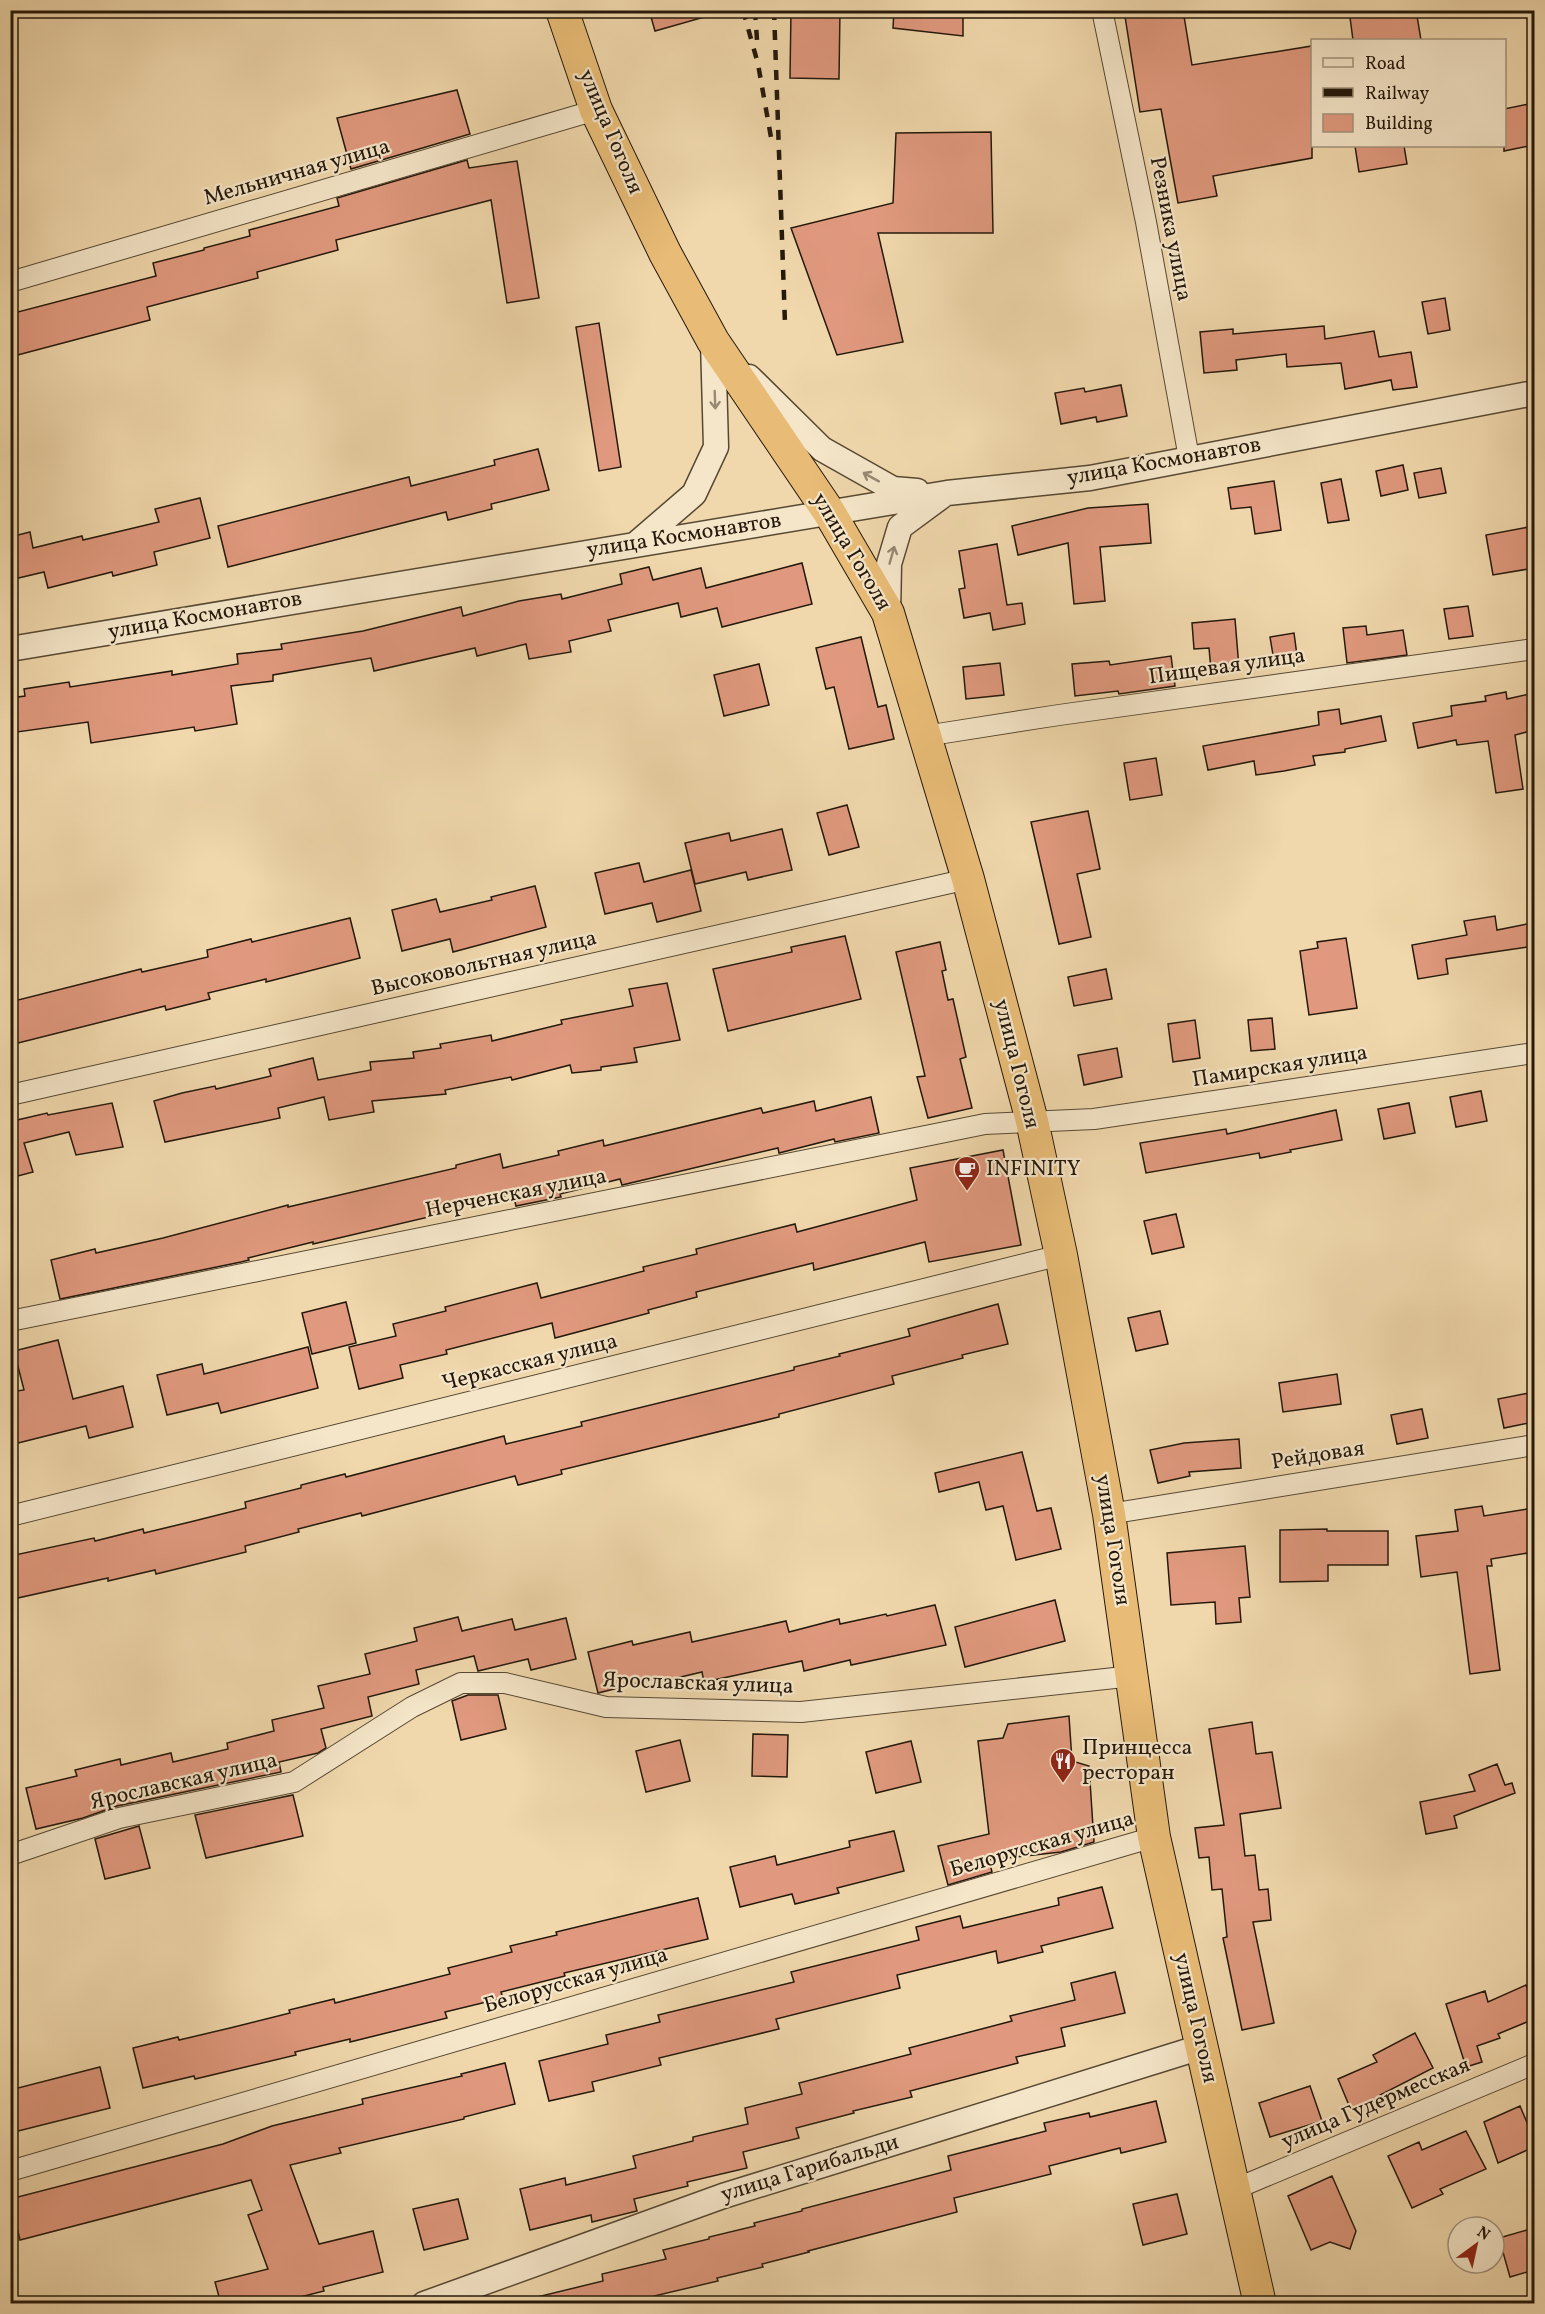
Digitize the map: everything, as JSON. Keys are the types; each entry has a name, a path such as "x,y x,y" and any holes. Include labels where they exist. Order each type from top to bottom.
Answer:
{"highway":[{"name":"улица Гоголя","path":"562,10 596,110 665,253 713,341 829,512 888,613 926,736 968,879 1032,1121 1061,1255 1109,1514 1154,1837 1200,2048 1235,2189 1260,2304"}],"street":[{"name":"Резника улица","path":"1102,10 1146,222 1189,458"},
{"name":"Мельничная улица","path":"10,282 596,110"},
{"path":"713,341 822,449 893,489 947,493"},
{"path":"636,544 694,494 716,447 713,341"},
{"name":"улица Космонавтов","path":"10,649 947,493 1090,478 1534,393"},
{"path":"888,613 889,564 900,527 947,493"},
{"name":"Пищевая улица","path":"926,736 1059,715 1534,649"},
{"name":"Высоковольтная улица","path":"10,1095 968,879"},
{"name":"Памирская улица","path":"1032,1121 1094,1119 1534,1053"},
{"name":"Нерченская улица","path":"10,1321 985,1124 1032,1121"},
{"name":"Черкасская улица","path":"10,1516 1061,1255"},
{"name":"Рейдовая","path":"1109,1514 1534,1445"},
{"name":"Ярославская улица","path":"10,1855 119,1818 294,1782 412,1707 461,1683 505,1683 606,1707 801,1712 1133,1676"},
{"name":"Белорусская улица","path":"10,2170 1154,1837"},
{"name":"улица Гарибальди","path":"424,2304 723,2196 1200,2048"},
{"name":"улица Гудермесская","path":"1235,2189 1534,2064"}],"building":[{"path":"649,10 707,10 708,16 655,31"},
{"path":"791,10 840,10 839,79 790,78"},
{"path":"894,10 963,10 963,36 893,28"},
{"path":"1124,10 1183,10 1192,65 1311,46 1312,158 1213,176 1217,196 1178,203 1161,109 1140,112"},
{"path":"1349,10 1416,10 1421,39 1353,39"},
{"path":"457,90 470,134 351,169 337,118"},
{"path":"1534,103 1534,145 1504,151 1506,147 1506,109"},
{"path":"991,132 993,233 878,233 903,342 837,355 791,228 893,203 896,133"},
{"path":"1355,147 1404,147 1407,164 1359,172"},
{"path":"467,160 469,168 517,161 539,298 507,303 491,200 336,240 338,250 257,272 258,278 147,307 150,320 10,357 10,314 156,276 153,263 250,236 249,230 339,206 337,198"},
{"path":"1445,298 1450,330 1428,334 1422,302"},
{"path":"599,323 621,467 599,471 576,327"},
{"path":"1324,326 1325,339 1374,331 1379,357 1411,352 1417,387 1393,390 1391,380 1345,389 1341,363 1287,367 1286,354 1236,360 1237,370 1204,373 1200,332 1233,329 1233,334"},
{"path":"1121,385 1127,416 1097,422 1096,417 1061,424 1055,393 1084,388 1085,392"},
{"path":"538,449 549,490 491,504 492,509 448,520 446,512 228,567 218,526 409,477 411,486 495,465 494,460"},
{"path":"1403,465 1408,490 1381,496 1376,471"},
{"path":"1441,468 1446,493 1419,498 1414,473"},
{"path":"1341,479 1349,520 1328,523 1321,483"},
{"path":"1274,481 1281,530 1255,534 1251,507 1231,509 1228,488"},
{"path":"200,498 210,538 154,552 157,565 113,576 112,572 48,588 44,572 10,580 10,537 30,532 33,548 82,536 83,540 159,522 155,509"},
{"path":"1148,504 1151,543 1100,547 1105,601 1074,604 1068,543 1018,555 1012,526 1088,508"},
{"path":"1534,526 1534,568 1493,575 1486,535"},
{"path":"997,544 1007,605 1022,603 1025,624 993,630 990,613 964,618 959,589 965,588 959,551"},
{"path":"802,563 812,604 722,627 717,608 681,617 678,603 608,620 611,631 569,641 571,652 529,659 526,644 477,656 475,648 374,671 371,658 273,675 273,681 231,686 237,724 195,731 194,727 91,743 88,722 10,733 10,698 25,696 24,689 69,682 70,687 172,671 172,675 238,664 237,654 282,649 281,644 363,631 461,607 463,616 519,601 561,594 562,599 622,584 620,574 649,567 653,580 701,568 706,588"},
{"path":"1468,606 1473,636 1449,639 1444,609"},
{"path":"1235,619 1239,668 1211,670 1209,648 1194,649 1192,623"},
{"path":"1366,626 1367,635 1403,630 1407,655 1347,663 1343,628"},
{"path":"1294,633 1298,663 1275,667 1270,637"},
{"path":"861,637 878,707 886,705 894,739 849,749 834,687 826,689 816,648"},
{"path":"1171,656 1175,686 1119,694 1118,691 1075,696 1072,664 1109,661 1110,665"},
{"path":"1000,663 1004,695 966,699 963,667"},
{"path":"759,664 769,705 724,716 714,675"},
{"path":"1506,692 1507,699 1534,693 1534,730 1515,735 1523,789 1496,793 1488,741 1457,745 1456,740 1418,748 1413,723 1452,716 1451,706 1486,701 1485,696"},
{"path":"1339,709 1341,724 1381,716 1386,741 1345,749 1345,752 1313,756 1315,765 1284,771 1256,775 1254,761 1208,770 1203,746 1319,725 1318,712"},
{"path":"1156,758 1162,795 1130,800 1124,763"},
{"path":"847,805 859,847 829,855 817,813"},
{"path":"1088,811 1100,869 1077,874 1091,937 1059,944 1031,822"},
{"path":"782,829 792,870 748,880 746,872 695,884 685,843 729,833 731,841"},
{"path":"639,863 644,882 691,870 701,911 657,922 652,903 605,914 595,873"},
{"path":"535,886 546,927 453,952 450,939 402,951 392,910 436,899 440,912 492,900 491,897"},
{"path":"1495,916 1497,930 1532,923 1534,946 1446,959 1448,974 1418,979 1412,945 1467,935 1464,921"},
{"path":"350,918 360,958 266,982 266,979 208,993 210,999 166,1010 165,1006 10,1045 10,1002 141,969 142,972 208,957 207,950 251,939 252,942"},
{"path":"845,936 861,999 728,1031 713,969 792,952 791,947"},
{"path":"1346,938 1357,1008 1309,1015 1300,951 1318,948 1317,942"},
{"path":"940,942 946,970 942,971 948,1000 953,999 966,1057 960,1059 972,1108 928,1118 917,1077 925,1076 896,952"},
{"path":"1106,969 1112,999 1074,1006 1068,977"},
{"path":"667,983 680,1040 634,1048 637,1062 601,1067 601,1070 572,1073 570,1065 512,1080 511,1077 445,1090 446,1094 372,1101 374,1112 329,1120 324,1097 278,1108 280,1118 165,1142 154,1101 182,1093 215,1086 216,1089 271,1076 269,1069 313,1058 318,1080 371,1070 370,1062 414,1058 413,1052 441,1048 440,1044 491,1035 492,1041 562,1024 561,1020 633,1006 629,989"},
{"path":"1272,1018 1275,1049 1251,1051 1248,1020"},
{"path":"1195,1020 1200,1058 1173,1062 1168,1024"},
{"path":"1117,1048 1122,1077 1084,1085 1078,1055"},
{"path":"1481,1091 1487,1121 1456,1127 1450,1097"},
{"path":"871,1097 879,1133 835,1142 834,1139 779,1153 778,1148 622,1185 620,1179 560,1194 561,1197 516,1206 513,1194 463,1206 463,1209 313,1244 313,1242 248,1258 249,1260 241,1262 60,1299 51,1260 95,1249 96,1253 163,1238 288,1205 288,1207 456,1168 456,1165 500,1154 503,1168 559,1155 558,1151 603,1140 604,1146 761,1108 763,1113 814,1101 816,1111"},
{"path":"112,1103 123,1147 76,1155 69,1132 24,1143 33,1172 10,1178 10,1114 15,1113 17,1120"},
{"path":"1409,1103 1415,1133 1384,1139 1378,1109"},
{"path":"1336,1110 1342,1140 1260,1158 1259,1153 1146,1173 1140,1143 1226,1129 1227,1134"},
{"path":"1003,1150 1021,1245 929,1262 925,1242 814,1270 813,1263 696,1292 697,1297 648,1310 649,1313 555,1338 552,1323 446,1350 447,1354 400,1365 403,1378 359,1389 349,1347 396,1336 393,1324 446,1311 445,1307 537,1283 541,1298 644,1271 643,1267 697,1254 696,1249 795,1224 797,1232 917,1200 910,1168"},
{"path":"1176,1214 1184,1247 1152,1254 1144,1221"},
{"path":"346,1302 356,1343 312,1354 302,1313"},
{"path":"998,1304 1008,1344 892,1376 894,1384 779,1414 779,1417 561,1470 562,1474 518,1485 515,1476 362,1516 361,1513 298,1529 299,1532 245,1546 246,1552 156,1574 155,1570 108,1581 108,1578 13,1599 10,1590 10,1556 94,1538 95,1541 143,1529 144,1533 190,1522 246,1508 245,1502 301,1488 301,1485 345,1474 346,1477 504,1436 506,1444 582,1426 581,1422 794,1370 794,1367 910,1336 908,1329"},
{"path":"1160,1311 1168,1344 1136,1351 1128,1318"},
{"path":"58,1340 73,1399 123,1386 133,1427 89,1438 86,1426 10,1445 10,1392 24,1390 14,1351"},
{"path":"308,1347 318,1388 221,1413 218,1403 167,1415 157,1375 202,1364 204,1374"},
{"path":"1337,1374 1341,1404 1283,1412 1279,1383"},
{"path":"1529,1393 1534,1422 1504,1428 1498,1399"},
{"path":"1422,1409 1428,1438 1397,1444 1391,1415"},
{"path":"1239,1439 1241,1468 1189,1472 1190,1476 1158,1483 1150,1450 1184,1443"},
{"path":"1022,1452 1037,1511 1051,1508 1061,1549 1016,1560 1003,1506 986,1510 979,1482 939,1492 935,1473"},
{"path":"1482,1506 1484,1516 1534,1508 1534,1552 1491,1559 1492,1566 1487,1566 1500,1670 1470,1674 1457,1572 1421,1577 1416,1536 1458,1531 1455,1510"},
{"path":"1327,1529 1327,1531 1388,1531 1388,1565 1328,1565 1328,1581 1280,1582 1280,1530"},
{"path":"1245,1546 1250,1597 1239,1598 1241,1622 1216,1624 1215,1602 1171,1605 1167,1553"},
{"path":"1055,1600 1065,1641 965,1667 955,1627"},
{"path":"935,1605 946,1645 851,1665 850,1660 804,1671 802,1661 704,1682 702,1672 655,1683 654,1679 598,1693 588,1652 632,1641 633,1645 690,1632 692,1642 786,1621 789,1632 839,1619 840,1624"},
{"path":"458,1617 462,1631 512,1619 515,1630 566,1618 576,1659 531,1670 528,1659 478,1671 474,1656 416,1670 419,1684 368,1697 372,1716 321,1729 326,1748 318,1753 279,1762 281,1772 117,1806 83,1818 36,1829 26,1788 77,1776 75,1770 120,1759 121,1765 171,1753 173,1762 228,1749 227,1743 274,1731 272,1720 324,1708 318,1686 370,1674 365,1654 417,1641 414,1628"},
{"path":"468,1695 498,1695 506,1729 461,1740 452,1701"},
{"path":"1069,1716 1072,1761 1089,1766 1094,1842 1061,1852 989,1860 992,1872 948,1885 938,1846 989,1834 978,1741 1003,1738 1008,1724"},
{"path":"1252,1722 1256,1754 1272,1752 1281,1808 1240,1814 1245,1856 1255,1855 1259,1890 1268,1889 1271,1920 1253,1922 1274,2023 1242,2030 1223,1938 1227,1937 1222,1889 1212,1890 1209,1857 1199,1858 1195,1828 1224,1825 1209,1729"},
{"path":"753,1734 788,1735 787,1777 752,1776"},
{"path":"680,1740 690,1781 646,1792 636,1751"},
{"path":"911,1741 921,1782 876,1793 866,1752"},
{"path":"1497,1764 1505,1785 1512,1783 1515,1793 1454,1816 1457,1828 1426,1834 1420,1802 1475,1791 1469,1775"},
{"path":"293,1795 303,1836 206,1858 195,1815"},
{"path":"139,1826 150,1868 105,1879 95,1839"},
{"path":"894,1831 904,1871 837,1888 839,1893 795,1904 792,1894 740,1907 730,1867 775,1856 777,1865 850,1847 849,1841"},
{"path":"1102,1887 1113,1928 1041,1946 1043,1952 998,1963 996,1951 897,1975 900,1988 776,2019 779,2029 659,2058 661,2065 592,2082 594,2091 549,2101 539,2061 608,2044 606,2035 660,2022 658,2015 794,1982 791,1972 919,1940 916,1927 960,1916 963,1928 1059,1905 1058,1898"},
{"path":"698,1898 708,1939 564,1973 565,1976 501,1992 503,1998 445,2012 447,2018 350,2042 350,2039 295,2052 296,2055 195,2079 194,2076 143,2088 133,2048 178,2037 179,2040 290,2013 289,2010 334,1999 335,2003 450,1974 448,1968 512,1952 510,1946 557,1935 556,1932"},
{"path":"1115,1972 1125,2013 1061,2028 1065,2046 1016,2057 1018,2063 910,2091 912,2097 796,2128 799,2138 743,2152 747,2168 687,2182 688,2186 634,2199 637,2211 592,2222 591,2215 530,2230 520,2189 565,2178 566,2185 636,2168 633,2156 693,2141 693,2137 748,2124 745,2108 802,2094 799,2083 911,2054 909,2048 1012,2021 1010,2016 1075,2000 1071,1983"},
{"path":"1526,1985 1534,2006 1534,2019 1498,2034 1500,2038 1477,2046 1482,2062 1466,2067 1446,2004 1485,1991 1488,2002"},
{"path":"1415,2033 1433,2068 1380,2095 1381,2097 1351,2110 1338,2079 1377,2062 1373,2055"},
{"path":"505,2063 515,2104 464,2117 464,2119 339,2148 341,2153 290,2165 319,2244 373,2231 383,2272 323,2287 324,2291 273,2304 221,2304 215,2282 268,2269 248,2215 262,2210 251,2180 20,2240 10,2199 223,2144 272,2126 363,2104 362,2099 462,2076 461,2074"},
{"path":"100,2067 110,2108 10,2133 10,2090"},
{"path":"1310,2086 1322,2121 1270,2137 1259,2103"},
{"path":"1156,2101 1166,2142 1121,2153 1120,2148 1049,2166 1051,2174 954,2198 957,2212 762,2264 763,2267 717,2278 718,2281 654,2296 656,2304 538,2304 537,2297 603,2281 602,2274 666,2259 663,2250 755,2226 754,2223 802,2211 802,2209 951,2170 948,2156 1046,2131 1044,2123 1089,2113 1090,2117"},
{"path":"1520,2106 1534,2139 1534,2147 1498,2163 1484,2122"},
{"path":"1466,2131 1486,2169 1440,2189 1443,2194 1412,2208 1388,2156 1419,2142 1422,2150"},
{"path":"1332,2176 1356,2231 1350,2249 1330,2242 1311,2250 1288,2196"},
{"path":"1177,2194 1187,2234 1143,2245 1133,2204"},
{"path":"458,2199 468,2239 424,2250 413,2209"},
{"path":"1534,2228 1534,2270 1510,2277 1506,2263 1506,2236"}],"railway":[{"path":"743,10 758,64 772,143"},
{"path":"755,10 757,40"},
{"path":"774,10 785,324"}],"place":[{"name":"INFINITY","path":"967,1192"},
{"name":"Принцесса ресторан","path":"1063,1784"}]}
